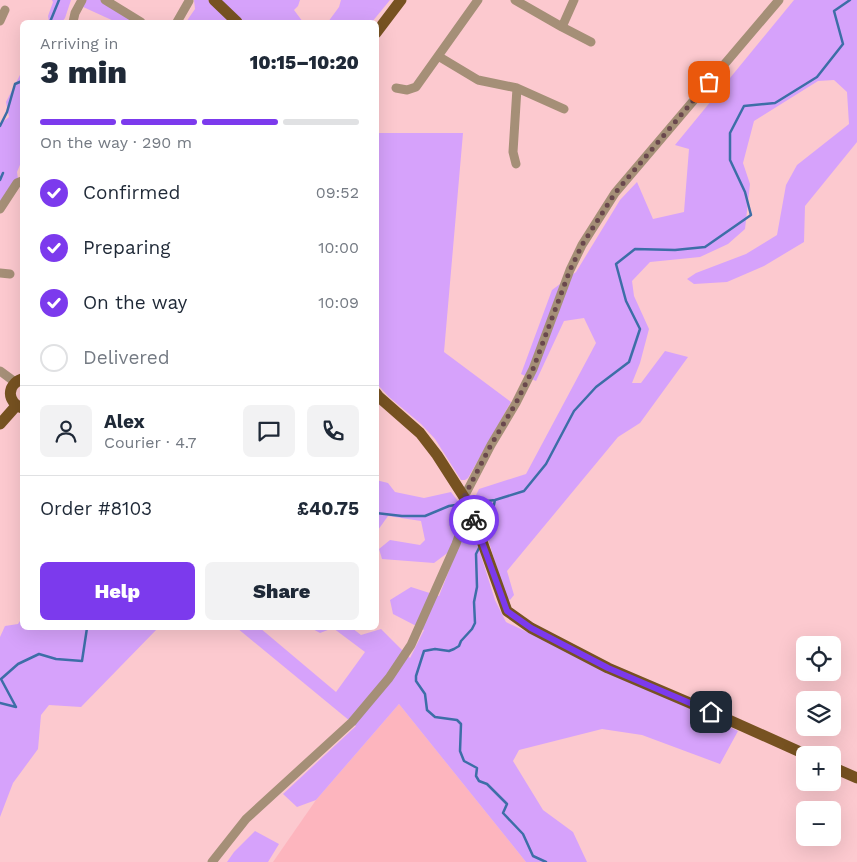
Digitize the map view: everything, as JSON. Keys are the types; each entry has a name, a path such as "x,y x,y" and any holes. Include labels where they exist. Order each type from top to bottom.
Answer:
{"main road":[{"path":"214,0 235,20"},
{"path":"379,29 401,0"},
{"path":"0,424 20,407 12,401 10,396 12,387 19,380"},
{"path":"379,397 420,433 437,455 464,497 507,611 531,628 608,668 796,750"},
{"path":"841,771 857,778"}],"street":[{"path":"73,20 82,0"},
{"path":"105,0 138,20"},
{"path":"396,88 407,90 416,87 478,0"},
{"path":"514,0 591,42"},
{"path":"562,27 574,0"},
{"path":"464,497 533,369 570,270 586,238 615,193 779,0"},
{"path":"178,20 188,1"},
{"path":"0,21 5,10"},
{"path":"438,56 478,80 517,88 564,109"},
{"path":"516,164 513,152 517,88"},
{"path":"0,209 20,182"},
{"path":"0,273 10,274"},
{"path":"0,371 19,380"},
{"path":"212,862 246,819 352,722 389,678 411,645 456,544 469,508"}],"shaded area":[{"path":"52,0 71,0 64,20 49,20 48,16"},
{"path":"86,0 102,0 136,20 112,20 81,6"},
{"path":"194,0 208,0 229,20 187,20 195,9"},
{"path":"219,0 300,0 294,10 302,20 240,20"},
{"path":"341,0 390,0 374,20 329,20 339,7"},
{"path":"794,0 857,0 857,142 805,206 804,242 764,266 727,282 694,284 687,279 696,273 746,254 777,235 786,185 797,165 849,124 847,92 834,80 818,81 754,121 743,163 750,184 745,229 728,244 700,257 650,262 632,281 634,296 649,329 640,363 632,383 641,383 665,351 688,357 640,423 618,437 507,571 514,595 510,600 506,597 475,497 479,489 526,474 596,343 584,318 564,321 536,381 521,374 552,290 576,272 620,200 637,182 653,219 684,212 689,149 675,145"},
{"path":"20,75 20,165 17,172 18,179 0,202 0,124 9,117 6,102"},
{"path":"379,133 463,133 444,352 511,402 468,478 461,480 435,439 421,424 379,386"},
{"path":"379,481 388,483 395,492 424,498 451,492 464,509 450,551 434,563 382,559 379,549 390,540 420,545 425,540 421,521 388,516 379,529"},
{"path":"471,524 495,600 506,622 738,731 720,764 642,735 602,729 519,750 513,761 543,810 573,832 587,862 526,862 399,704 316,800 297,807 283,794 356,726 239,630 262,630 336,692 365,652 336,630 355,630 361,635 381,629 410,658 424,630 393,614 390,600 411,587 439,596 467,525"},
{"path":"20,621 20,630 156,630 81,707 49,705 41,715 38,749 13,783 0,817 0,637 5,626 18,624"},
{"path":"315,630 328,630 320,633"},
{"path":"399,704 526,862 273,862 316,800"},
{"path":"255,831 279,844 268,862 227,862 234,852"}],"waterway":[{"path":"51,20 59,0"},
{"path":"470,503 495,500 524,491 546,464 574,411 596,387 629,362 640,329 626,301 616,264 635,249 675,250 705,247 751,215 745,192 730,160 730,133 744,106 775,103 817,77 843,44 834,11 850,0"},
{"path":"0,126 7,112 15,84 20,82"},
{"path":"0,180 3,173"},
{"path":"484,536 490,523 495,500"},
{"path":"379,513 425,516 449,506 462,504"},
{"path":"480,546 476,554 475,623 459,646 454,649 449,651 435,649 424,651 416,681 425,694 427,710 435,717 457,720 461,724 460,751 464,761 477,768 476,776 479,781 487,784 507,804 503,813 523,834 533,856 546,862"},
{"path":"0,703 16,707 1,679 18,664 39,654 56,659 82,661 87,630"}],"way so far":[{"path":"474,520 464,497 533,369 570,270 582,245 615,193 709,82"}],"route":[{"path":"474,520 507,611 531,628 608,668 711,712"}]}
